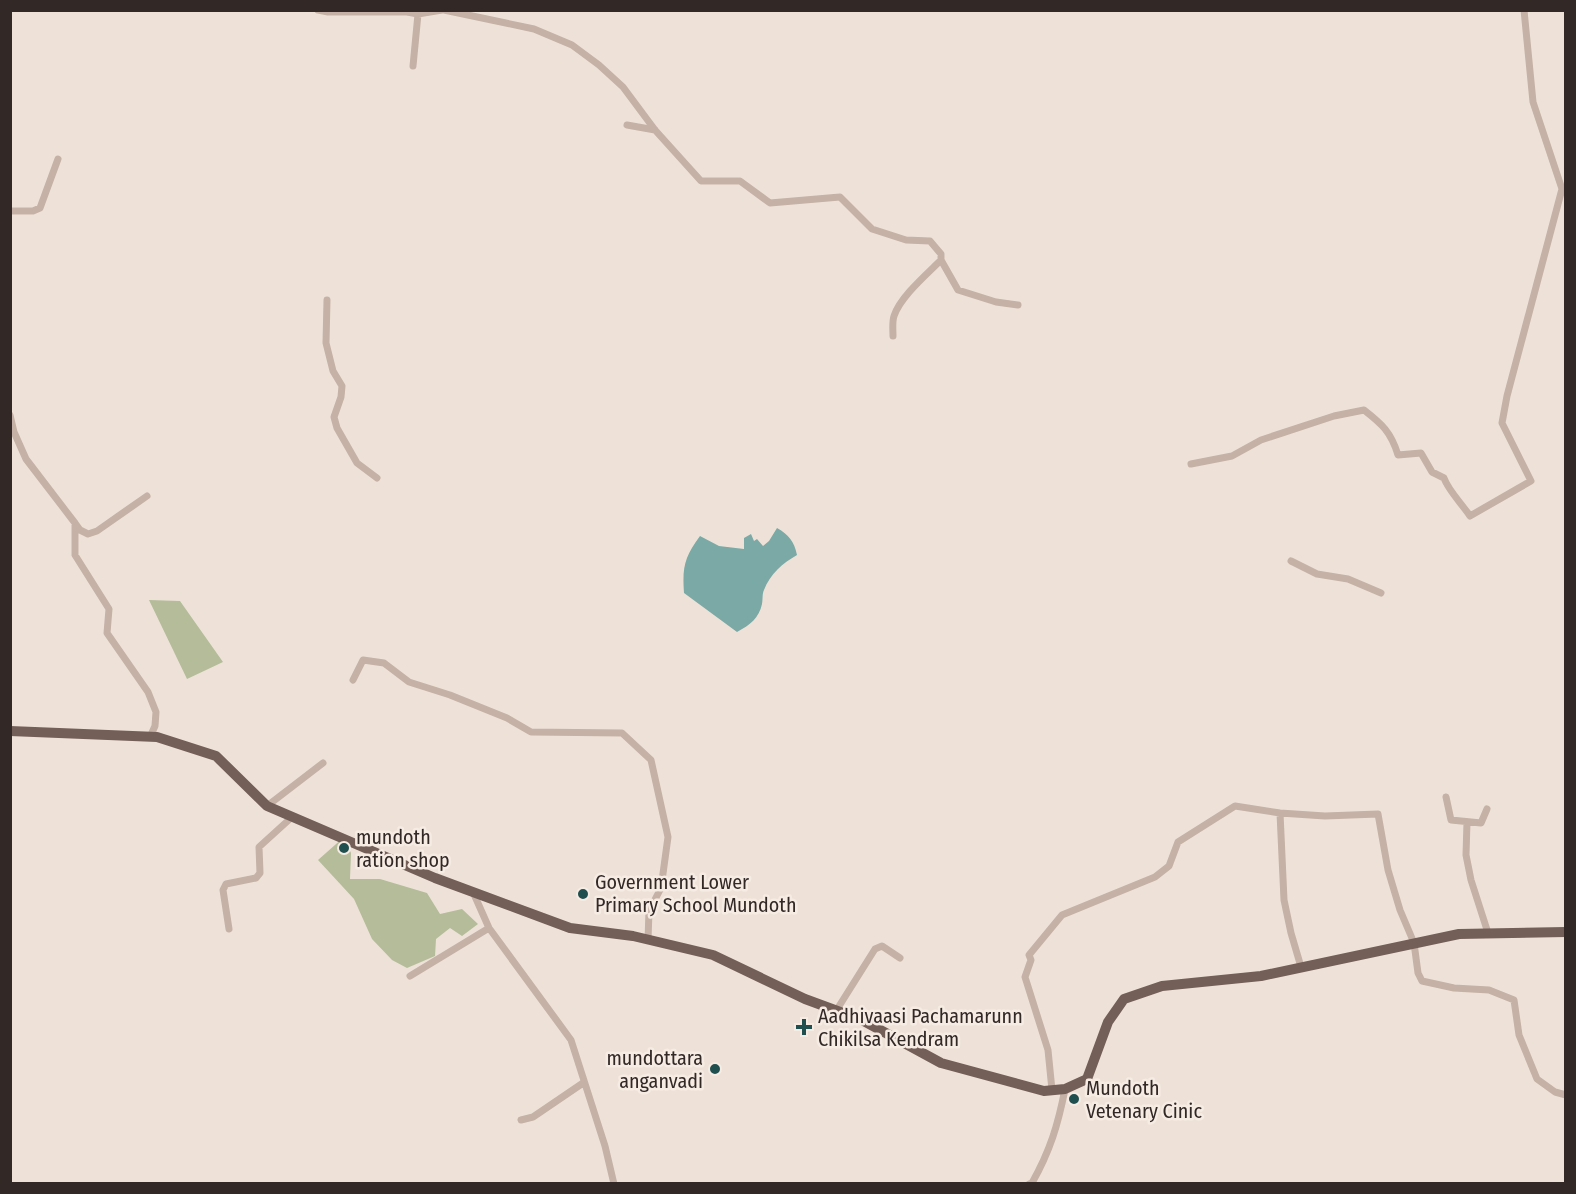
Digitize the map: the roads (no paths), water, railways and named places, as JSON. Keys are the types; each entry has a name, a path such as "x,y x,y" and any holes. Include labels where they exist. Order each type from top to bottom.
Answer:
{"main road":[{"path":"10,731 150,737 216,756 267,806 435,878 570,928 648,940 713,955 805,999 861,1020 941,1063 1044,1091 1065,1089 1087,1079 1108,1022 1124,999 1162,986 1261,976 1459,934 1566,932"}],"street":[{"path":"318,10 418,14 443,10 534,29 572,45 623,87 655,130 701,181 740,181 770,203 840,196 872,230 906,240 930,241 941,254 941,260 958,290 996,302 1018,305"},
{"path":"1191,464 1232,456 1261,440 1364,410 1384,426 1394,441 1398,455 1421,453 1432,472 1443,478 1470,516 1531,481 1502,423 1522,336 1531,310 1562,189 1533,102 1524,10"},
{"path":"413,66 418,14"},
{"path":"627,125 655,130"},
{"path":"10,211 33,211 40,208 58,159"},
{"path":"893,336 893,318 897,311 909,294 941,260"},
{"path":"327,300 326,343 333,371 342,386 341,398 334,417 336,428 357,463 376,478"},
{"path":"10,415 14,432 26,459 80,530 88,534 97,531 147,496"},
{"path":"75,523 75,555 109,609 107,633 148,692 156,712 155,726 150,737"},
{"path":"1292,561 1317,574 1348,579 1381,593"},
{"path":"353,680 363,660 384,663 409,682 450,695 507,718 531,732 622,733 651,760 668,837 662,888 649,911 648,940"},
{"path":"267,806 323,763"},
{"path":"1446,797 1451,820 1482,823 1487,809"},
{"path":"1052,1090 1048,1050 1024,977 1031,960 1029,955 1062,915 1155,877 1169,866 1178,842 1235,806 1280,813 1325,816 1378,814 1392,887 1414,944 1418,973 1422,981 1454,988 1489,990 1514,1000 1519,1035 1537,1079 1555,1092 1566,1095"},
{"path":"1280,813 1284,900 1290,933 1300,967"},
{"path":"229,929 223,890 226,884 256,879 260,873 259,847 292,817"},
{"path":"1467,822 1468,863 1488,933"},
{"path":"473,892 489,928 571,1041 605,1146 614,1184"},
{"path":"410,976 489,928"},
{"path":"836,1011 875,949 882,946 900,958"},
{"path":"521,1120 533,1117 583,1083"},
{"path":"1031,1183 1046,1157 1057,1128 1065,1089"}],"water":[{"path":"777,528 790,539 797,555 773,574 763,592 759,613 746,627 737,632 684,593 686,562 700,536 719,546 744,549 744,538 751,534 754,541 757,539 763,546"}],"place":[{"name":"mundoth ration shop","path":"344,848"},
{"name":"Government Lower Primary School Mundoth","path":"583,894"},
{"name":"Aadhivaasi Pachamarunn Chikilsa Kendram","path":"804,1027"},
{"name":"mundottara anganvadi","path":"715,1069"},
{"name":"Mundoth Vetenary Cinic","path":"1074,1099"}]}
